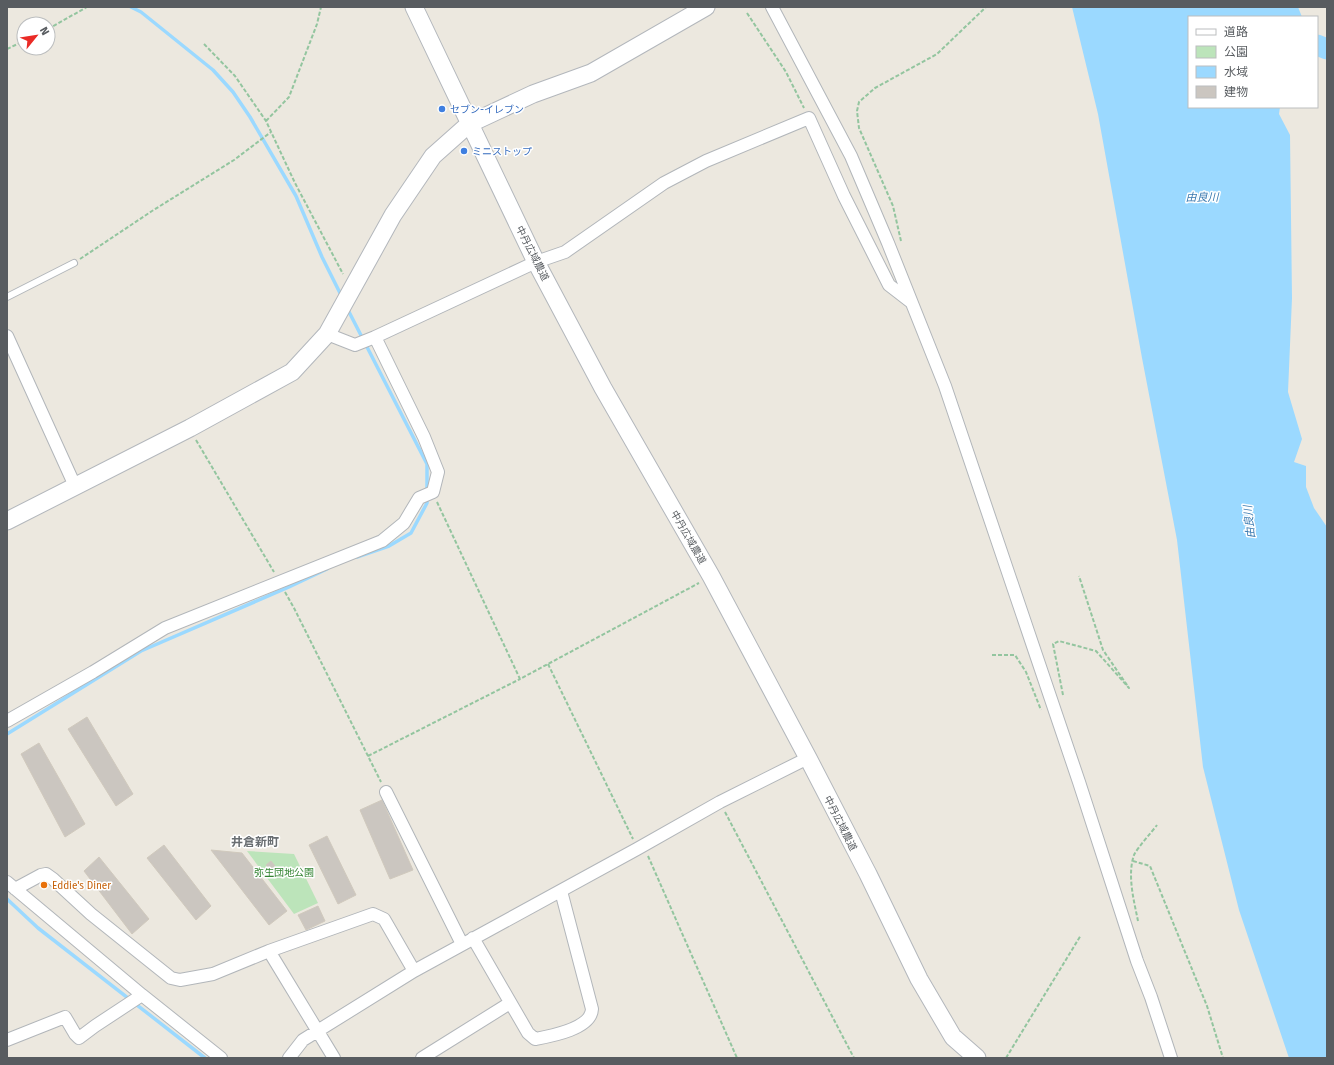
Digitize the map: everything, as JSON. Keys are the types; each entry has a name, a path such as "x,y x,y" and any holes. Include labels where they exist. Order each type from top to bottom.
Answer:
{"street":[{"name":"中丹広域農道","path":"414,7 536,262 603,388 711,576 868,874 919,979 953,1037 977,1058"},
{"path":"7,521 190,428 292,372 328,334 393,215 433,156 469,124 534,94 591,73 706,7"},
{"path":"772,7 851,156 888,243 945,386 1079,782 1137,961 1151,997 1171,1058"},
{"path":"328,334 355,345 536,262 565,252 664,183 706,161 809,118 844,196 889,285 912,303"},
{"path":"7,336 75,486"},
{"path":"7,721 93,672 165,628 279,581 382,541 404,523 420,498 433,492 438,472 424,437 375,337"},
{"path":"289,1058 303,1040 317,1030 414,971 640,848 720,802 808,758"},
{"path":"386,792 462,944"},
{"path":"11,886 46,874 91,914 171,978 180,980 213,974 270,951 373,914 384,919 414,971"},
{"path":"11,886 142,995 221,1058"},
{"path":"473,938 528,1033 535,1039 569,1031 587,1020 592,1009 561,891"},
{"path":"270,951 334,1058"},
{"path":"7,1040 65,1017 79,1038 94,1026 142,995"},
{"path":"422,1058 510,1003"}],"lane":[{"path":"7,297 74,263"}],"path":[{"path":"56,24 87,7"},
{"path":"266,121 289,97 321,7"},
{"path":"902,247 893,206 859,128 857,111 859,102 875,88 937,54 986,7"},
{"path":"747,13 786,72 809,118"},
{"path":"204,44 235,76 266,121 295,183 352,289"},
{"path":"74,263 152,211 234,160 271,132"},
{"path":"190,428 294,608 386,792"},
{"path":"433,492 520,679"},
{"path":"368,756 520,679 711,576"},
{"path":"1064,698 1053,644 1059,641 1096,651 1129,688 1103,650 1079,576"},
{"path":"992,655 1015,655 1026,672 1043,715"},
{"path":"548,664 640,848 737,1058"},
{"path":"720,802 854,1058"},
{"path":"1138,926 1131,872 1133,861 1135,855 1157,825"},
{"path":"1133,861 1150,866 1207,1006 1223,1058"},
{"path":"1006,1058 1081,936"}],"green space":[{"name":"弥生団地公園","path":"247,851 294,854 318,903 294,914"}],"water":[{"name":"由良川","path":"1072,7 1298,7 1302,16 1188,16 1188,108 1280,108 1279,114 1290,135 1292,298 1288,392 1302,439 1294,462 1306,466 1306,487 1314,508 1327,527 1327,1058 1289,1058 1239,910 1203,767 1177,540 1142,358 1098,114"}],"building":[{"path":"87,717 133,794 116,806 68,729"},
{"path":"39,743 85,824 65,837 21,754"},
{"path":"382,800 413,870 390,879 360,810"},
{"path":"327,836 356,895 338,904 309,845"},
{"path":"164,845 211,906 196,920 147,858"},
{"path":"211,850 242,853 287,911 269,925"},
{"path":"99,857 149,919 132,934 84,871"},
{"path":"271,861 275,866 270,870 266,865"},
{"path":"318,906 325,921 306,930 298,915"}],"waterway":[{"path":"131,7 141,12 213,70 233,92 250,117 296,196 322,257 342,297"},
{"path":"1318,45 1327,49"},
{"path":"347,308 427,464 427,503 411,533 389,546 357,557"},
{"path":"7,734 141,651 327,569"},
{"path":"7,899 38,928 205,1058"}],"place":[{"name":"セブン-イレブン","path":"442,109"},
{"name":"ミニストップ","path":"464,151"},
{"name":"Eddie's Diner","path":"44,885"}],"district":[{"name":"井倉新町","path":"255,842"}]}
